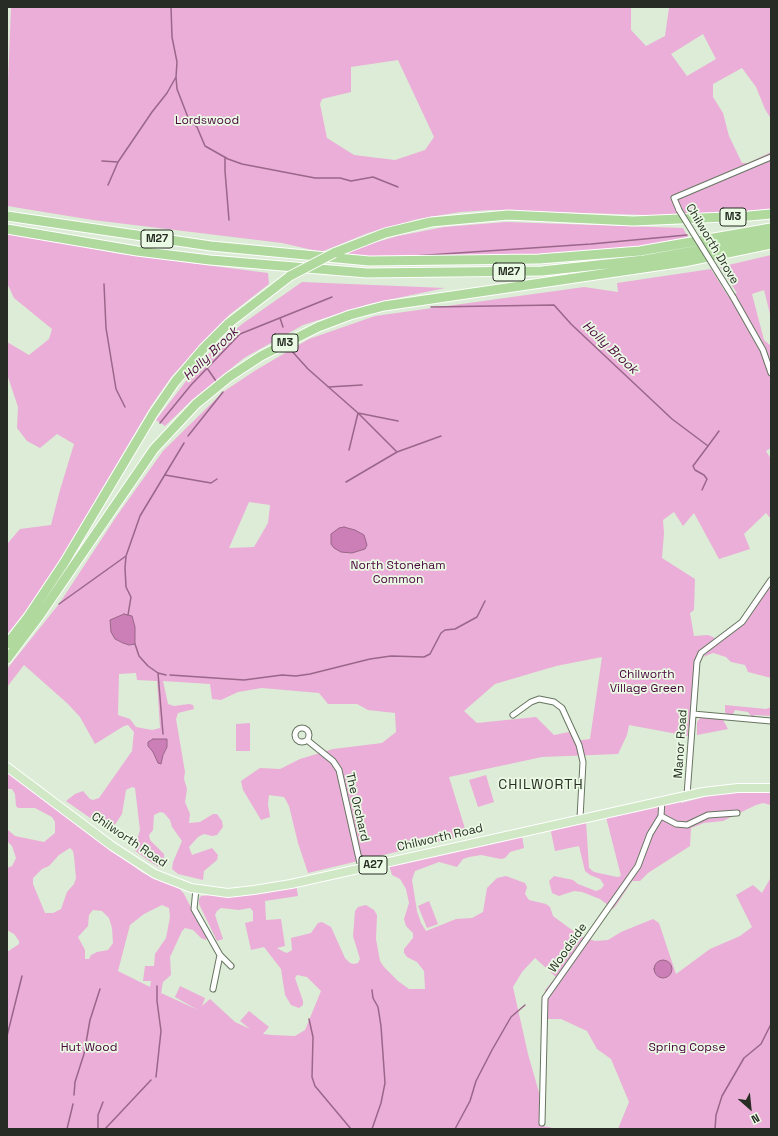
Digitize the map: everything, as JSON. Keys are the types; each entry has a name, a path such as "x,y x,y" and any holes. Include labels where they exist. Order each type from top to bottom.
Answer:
{"highway":[{"name":"M3","path":"7,644 28,617 64,563 153,414 175,382 202,349 229,323 290,276 334,253 385,233 431,222 508,215 633,221 741,217 771,214"},
{"name":"M27","path":"7,216 211,246 369,261 539,259 633,252 771,228"},
{"name":"M27","path":"7,229 137,251 210,260 375,273 542,271 644,260 771,237"},
{"name":"M3","path":"7,659 40,615 154,449 196,404 229,377 261,356 318,327 350,315 384,306 684,262 771,244"}],"main road":[{"name":"Chilworth Road","path":"7,767 131,860 176,884 196,889 228,892 254,890 361,868 687,795 738,788 771,788"}],"street":[{"name":"Chilworth Drove","path":"771,157 674,198 679,210 733,297 762,350 771,374"},
{"name":"Manor Road","path":"687,795 697,662 701,652 742,622 771,580"},
{"path":"513,715 531,702 539,699 554,702 562,708 579,745 583,762 580,818"},
{"path":"693,714 771,721"},
{"name":"The Orchard","path":"307,740 333,761 339,770 361,868"},
{"name":"Woodside","path":"542,1123 545,998 638,866 650,834 661,816 662,800"},
{"path":"661,816 676,824 687,825 708,816 737,813"},
{"path":"196,889 194,909 220,955 231,966"},
{"path":"213,989 220,955"}],"green space":[{"name":"Lordswood","path":"11,7 631,7 631,30 646,46 665,36 669,8 667,7 771,7 771,119 756,87 742,68 713,84 713,97 723,113 729,136 742,163 748,163 771,152 771,209 677,216 491,210 460,212 418,219 368,233 321,252 282,243 93,220 7,206 7,108","holes":["703,34 716,59 687,76 671,54","398,60 434,137 425,150 395,160 354,155 327,138 320,104 322,99 351,92 351,67"]},
{"path":"506,222 683,228 688,237 639,247 495,257 396,258 340,255 356,248 398,236 444,227"},
{"path":"7,233 121,254 268,273 269,284 229,315 172,376 151,406 63,555 25,612 7,635 7,544 20,529 51,525 74,444 57,434 40,448 27,441 17,428 18,407 7,374 7,342 29,355 49,339 52,329 14,298 7,283"},
{"name":"North Stoneham Common","path":"771,255 771,318 764,290 752,294 764,340 771,346 771,448 766,451 771,459 771,519 766,513 744,534 750,549 719,559 694,513 683,526 674,512 663,520 664,533 662,558 695,579 694,610 690,613 694,636 708,635 715,638 697,655 695,660 688,736 629,725 627,735 618,754 542,757 449,777 467,835 308,873 298,843 289,806 284,797 269,795 268,804 270,817 261,820 243,790 241,781 260,768 280,769 300,759 333,749 382,743 396,732 395,713 368,710 357,704 328,704 319,693 262,688 238,692 221,700 212,699 210,684 163,681 168,704 174,706 189,704 193,705 194,709 178,713 176,719 185,772 184,779 187,789 185,802 190,814 189,823 200,822 213,814 217,814 222,821 223,827 217,835 212,836 204,834 198,837 189,847 192,855 212,848 218,855 217,860 204,871 203,880 178,874 172,869 173,862 182,841 172,827 170,820 164,813 160,812 154,815 153,830 149,835 150,840 164,854 164,862 162,865 159,867 134,850 140,830 135,788 132,787 126,790 122,814 110,832 66,801 75,794 83,791 90,799 93,800 99,798 132,751 134,732 128,725 124,726 95,744 80,717 68,704 24,665 7,687 7,669 59,604 116,517 163,451 223,392 256,370 309,339 375,316 584,287 618,292 617,283 711,269 728,296 737,293 720,267","holes":["249,502 270,505 268,523 254,547 229,548","110,620 135,627 129,645 115,639","602,657 590,739 575,741 569,732 554,735 536,717 477,723 464,711 495,684 556,666","136,673 137,680 157,681 160,728 152,730 136,727 130,719 118,715 119,674"]},
{"path":"302,282 445,288 369,304 303,325 244,358 193,399 165,426 156,420 204,358 242,324"},
{"path":"771,584 771,678 748,672 745,665 731,662 726,657 713,653 703,657 709,649 740,626"},
{"path":"725,705 766,709 771,707 771,716 755,715 752,717 748,712 735,710 733,714 727,715 725,712"},
{"path":"701,717 722,718 728,729 697,735 697,722"},
{"path":"250,723 250,751 236,751 236,724"},
{"path":"7,770 143,873 178,887 184,894 207,938 206,940 201,938 193,930 185,928 182,931 170,957 171,975 163,982 161,993 198,1010 175,997 180,986 205,998 202,1006 210,999 235,1022 250,1029 240,1021 249,1011 269,1027 263,1034 295,1036 305,1030 321,991 307,977 297,975 295,978 303,1005 299,1008 291,1005 285,995 281,969 264,947 251,950 245,923 253,921 253,911 250,908 239,910 221,908 217,911 215,915 223,939 217,941 199,904 199,899 201,896 296,884 298,896 265,901 266,920 281,919 285,946 277,948 287,953 292,950 291,938 311,933 318,923 322,922 331,927 345,958 350,963 354,964 358,963 360,959 353,936 355,911 358,907 366,905 374,910 377,915 376,939 380,961 384,967 398,981 409,989 425,989 424,971 417,962 407,957 404,953 404,949 413,938 413,933 406,926 404,919 409,903 406,889 400,879 392,875 389,865 522,836 524,848 510,852 505,858 501,859 481,855 463,859 457,867 439,862 415,871 412,880 417,911 421,923 426,931 456,919 472,918 483,912 487,888 497,878 506,876 525,883 527,887 525,894 529,900 546,904 550,907 553,916 580,936 595,941 608,940 621,932 653,919 659,923 676,974 710,949 740,936 752,927 736,895 753,885 762,893 771,877 771,1129 618,1129 629,1102 611,1059 597,1049 587,1031 561,1019 548,1019 545,990 556,977 535,958 522,972 513,987 528,1054 540,1096 539,1124 558,1129 7,1129 7,952 19,944 19,941 14,934 7,930 7,868 12,866 16,858 12,846 7,841 7,829 15,836 44,842 55,833 55,822 52,817 35,808 18,808 16,806 15,794 12,789 7,789","holes":["70,848 73,851 74,856 76,878 74,884 67,892 61,909 53,913 45,913 33,884 33,878 42,869 49,866 59,855","162,905 169,908 170,917 166,938 155,954 154,966 145,966 143,981 151,981 150,987 118,971 130,925 144,914","93,910 102,911 109,918 112,928 113,943 108,950 97,952 91,955 89,959 85,959 85,950 78,937 88,926 89,915"]},
{"path":"486,775 494,802 478,807 469,780"},
{"path":"754,791 771,792 771,805 763,803 756,805 723,821 704,823 691,828 690,846 648,873 640,881 632,881 613,909 600,899 582,892 574,891 559,896 552,893 549,881 554,876 573,880 578,884 596,891 601,889 604,885 600,879 585,871 579,846 555,851 551,832 553,828 586,821 589,868 594,872 617,877 621,876 606,817 680,800 681,803 716,794"},
{"path":"429,901 438,924 427,928 418,906"}],"shaded area":[{"path":"344,527 355,530 364,535 367,545 365,549 352,553 341,552 334,548 331,544 331,534 339,528"},
{"path":"124,614 132,616 135,627 135,644 129,645 115,639 111,632 110,620"},
{"path":"153,739 167,739 167,747 161,764 158,763 153,752 148,746 148,742"},
{"path":"663,960 669,963 672,969 669,975 663,978 657,975 654,969 657,963"}],"waterway":[{"name":"Holly Brook","path":"108,185 118,162 152,112 167,93 176,77 177,62 172,37 171,7"},
{"path":"176,77 177,89 189,120 197,127 205,146 228,159 242,164 315,178 340,178 351,181 373,177 398,187"},
{"path":"225,157 229,220"},
{"path":"102,161 118,162"},
{"path":"413,256 591,244 687,235"},
{"name":"Holly Brook","path":"104,284 106,328 116,389 125,407"},
{"name":"Holly Brook","path":"160,423 191,385 240,334 332,297"},
{"name":"Holly Brook","path":"431,307 554,305 571,324 672,419 708,446 693,466 695,470 704,475 707,479 702,490"},
{"path":"280,318 283,327"},
{"path":"290,349 308,369 358,413 397,452"},
{"path":"207,368 216,381"},
{"path":"328,387 362,385"},
{"path":"188,436 223,392"},
{"path":"349,450 358,413 398,421"},
{"path":"708,446 719,431"},
{"path":"346,482 397,452 441,436"},
{"path":"128,615 131,597 126,587 126,556 140,516 184,443"},
{"path":"165,475 211,483 217,479"},
{"path":"59,604 126,556"},
{"path":"170,675 244,680 282,675 296,676 310,674 370,659 391,656 424,657 430,654 441,633 445,630 455,629 477,617 485,601"},
{"path":"135,644 139,656 148,666 158,673 166,675"},
{"path":"158,673 163,734"},
{"path":"7,1036 22,976"},
{"path":"156,1077 161,1031 157,1001 157,986"},
{"path":"74,1095 75,1082 84,1054 90,1020 100,989"},
{"path":"372,990 373,998 378,1007 381,1026 385,1083 381,1103 372,1129"},
{"path":"455,1129 470,1101 476,1081 492,1050 511,1017 525,1005"},
{"path":"309,1019 313,1037 312,1077 315,1086 351,1129"},
{"path":"715,1129 716,1115 722,1096 744,1058 761,1044 771,1024"},
{"path":"105,1129 151,1080"},
{"path":"98,1129 98,1115 103,1102"},
{"path":"67,1129 73,1104"}],"district":[{"name":"CHILWORTH","path":"541,785"}],"park label":[{"name":"Chilworth Village Green","path":"647,682"},
{"name":"Hut Wood","path":"89,1048"},
{"name":"Spring Copse","path":"687,1048"}]}
